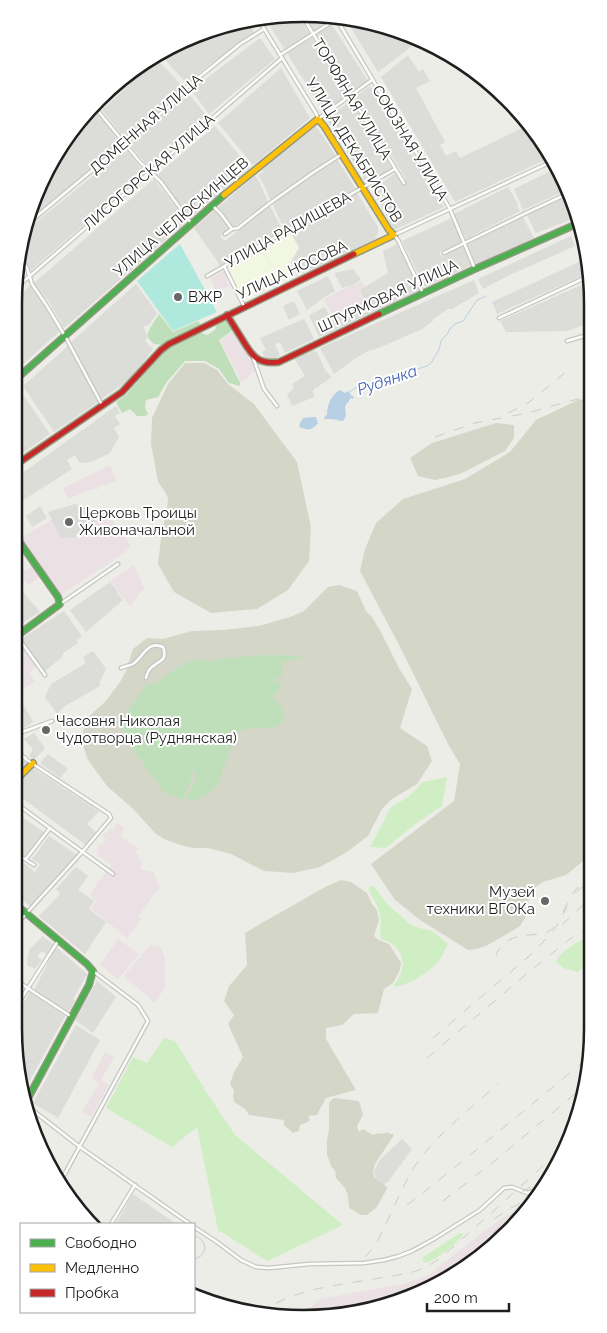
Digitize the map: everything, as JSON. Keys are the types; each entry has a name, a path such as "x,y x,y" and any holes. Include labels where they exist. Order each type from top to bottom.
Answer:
{"street":[{"name":"ТОРФЯНАЯ УЛИЦА","path":"306,22 404,183"},
{"name":"ЛИСОГОРСКАЯ УЛИЦА","path":"23,281 281,56 330,24"},
{"name":"СОЮЗНАЯ УЛИЦА","path":"339,25 450,209 475,269"},
{"name":"УЛИЦА ДЕКАБРИСТОВ","path":"262,26 318,119 389,230 398,240 423,293"},
{"name":"ДОМЕННАЯ УЛИЦА","path":"36,217 178,99 186,88 240,44 264,29"},
{"name":"УЛИЦА ЧЕЛЮСКИНЦЕВ","path":"22,374 212,205 318,119 372,80"},
{"path":"98,112 140,162 160,182 192,224"},
{"path":"224,234 238,228 270,203 342,154"},
{"name":"УЛИЦА НОСОВА","path":"22,461 102,406 128,386 165,347 186,335 547,164"},
{"name":"УЛИЦА РАДИЩЕВА","path":"207,276 395,169"},
{"path":"444,253 563,196"},
{"path":"212,205 232,229"},
{"name":"ШТУРМОВАЯ УЛИЦА","path":"253,357 264,362 279,362 423,293 574,226"},
{"path":"25,265 32,284 48,306 102,406"},
{"path":"224,266 244,306"},
{"path":"499,318 583,279"},
{"path":"227,314 253,357 264,389 277,406"},
{"path":"567,341 584,336"},
{"path":"22,545 58,597 60,604"},
{"path":"22,630 118,564"},
{"path":"22,644 45,675"},
{"path":"121,668 133,664 150,647 159,645 163,647 164,656 149,671 146,678"},
{"path":"22,732 52,721"},
{"path":"22,755 111,816 110,821 22,918"},
{"path":"22,774 33,763"},
{"path":"22,808 113,874"},
{"path":"26,859 50,828"},
{"path":"22,857 34,865"},
{"path":"22,910 93,971 138,1005 148,1021 64,1176"},
{"path":"22,997 58,941"},
{"path":"30,1095 92,978 93,971"},
{"path":"22,985 72,1017"},
{"path":"34,1110 80,1147 189,1223"},
{"path":"112,1223 135,1185"},
{"path":"195,1227 241,1260 256,1267 364,1263 399,1256 434,1239 480,1210 504,1188 512,1187 527,1193 533,1191"}],"shaded area":[{"path":"302,22 310,35 285,50 269,25"},
{"path":"308,22 328,24 314,33"},
{"path":"332,25 368,81 351,93 316,35"},
{"path":"252,27 254,34 237,44 186,83 165,59 213,37"},
{"path":"350,27 394,37 408,43 411,47 378,72"},
{"path":"260,38 275,59 209,114 191,90"},
{"path":"312,38 348,95 324,113 287,53"},
{"path":"408,55 419,72 423,69 430,81 416,88 445,142 440,145 446,156 456,151 460,158 523,128 545,160 455,202 381,77"},
{"path":"160,62 184,88 169,103 125,139 102,110 138,77"},
{"path":"281,68 310,118 253,165 218,123"},
{"path":"370,86 444,207 394,230 372,189 396,173 401,182 406,179 355,97"},
{"path":"189,94 206,115 148,166 130,145"},
{"path":"351,101 392,169 366,182 326,118"},
{"path":"97,113 121,143 37,214 51,179 60,163 81,132"},
{"path":"215,126 250,168 190,218 157,175"},
{"path":"316,126 336,156 271,201 258,175 291,145"},
{"path":"126,149 142,170 143,174 31,270 26,262 34,224"},
{"path":"337,159 355,188 285,230 273,203 315,172"},
{"path":"551,171 562,192 523,210 514,189"},
{"path":"255,175 268,202 232,228 217,208"},
{"path":"154,179 187,222 64,328 49,302 34,283"},
{"path":"508,187 520,211 466,239 454,214"},
{"path":"357,193 378,227 378,233 374,241 297,276 292,261 299,248 291,232"},
{"path":"564,198 572,219 536,233 527,215"},
{"path":"270,206 283,231 220,266 194,228 216,209 230,228 220,236 225,241"},
{"path":"523,217 534,238 476,266 466,245"},
{"path":"452,218 462,242 439,252 442,257 463,245 471,266 425,287 402,241"},
{"path":"291,234 299,248 289,262 294,277 279,284 263,250"},
{"path":"571,236 575,246 483,289 478,279"},
{"name":"ВЖР","path":"180,244 217,312 173,331 137,281"},
{"path":"397,244 420,291 319,337 309,315 325,307 329,315 336,312 341,313 361,302 360,299 363,298 361,289 388,273 383,251"},
{"path":"262,251 275,276 251,289 254,297 243,302 228,270"},
{"path":"581,261 583,276 497,314 492,302"},
{"path":"353,269 360,280 355,284 342,288 334,273"},
{"path":"224,271 228,278 226,279 229,286 216,291 210,278"},
{"path":"328,276 335,291 307,310 297,291"},
{"path":"474,280 479,293 452,309 448,309 422,329 372,349 334,374 320,348"},
{"path":"361,281 365,286 359,291 362,298 360,299 361,302 341,312 331,313 324,299"},
{"path":"136,284 157,313 149,325 143,326 148,337 145,341 153,349 130,380 101,399 71,342"},
{"path":"584,284 584,325 568,331 506,332 500,321"},
{"path":"30,286 46,305 60,331 22,365 22,304 23,292"},
{"path":"294,301 300,314 289,320 283,306"},
{"path":"304,319 314,339 285,353 280,342 275,344 280,356 267,361 262,352 266,350 260,338"},
{"path":"234,331 257,371 240,382 220,340"},
{"path":"68,346 98,402 54,432 23,386"},
{"path":"312,350 317,352 325,370 332,377 313,390 314,397 292,406 287,394 294,388 292,384 305,376 294,358"},
{"path":"185,363 204,363 217,370 228,384 254,404 297,462 311,527 309,561 288,590 257,609 211,613 174,592 158,564 168,498 158,482 151,444 152,418 168,384"},
{"path":"340,390 345,393 348,391 354,397 345,406 346,416 343,421 324,419 327,415 330,401"},
{"path":"22,393 50,434 22,453"},
{"path":"578,400 584,400 584,860 566,875 543,882 532,891 525,918 519,927 486,946 468,950 420,920 395,900 371,864 454,801 460,764 360,571 365,549 376,523 403,499 465,479 510,452 536,420"},
{"path":"116,406 120,413 115,416 120,424 114,428 119,437 110,453 91,462 80,463 75,455 67,460 72,469 22,501 22,473"},
{"path":"316,417 318,423 313,428 299,427 303,418"},
{"path":"496,423 514,425 514,438 505,451 462,473 449,477 435,480 418,476 410,458 432,443"},
{"path":"110,465 116,481 68,499 63,488"},
{"path":"75,504 105,514 76,535 76,538 60,537 48,512"},
{"path":"40,506 47,518 32,527 26,516"},
{"path":"107,513 131,546 123,554 59,596 22,537 53,519 62,537 80,538 79,534"},
{"path":"33,565 40,577 28,585 22,577 22,573"},
{"path":"134,565 144,588 130,606 111,581"},
{"path":"110,582 123,600 86,632 70,610"},
{"path":"339,585 357,591 366,611 381,632 412,689 400,728 427,746 432,761 417,784 392,799 382,809 368,836 347,852 320,867 293,873 264,871 231,854 208,848 184,846 166,840 156,834 133,809 107,786 88,760 81,739 87,718 106,701 120,682 126,671 133,649 147,638 163,639 192,631 259,626 290,617 304,611 328,587"},
{"path":"22,591 40,612 22,623"},
{"path":"64,611 82,636 76,640 78,643 63,653 62,657 45,671 22,638"},
{"path":"22,646 36,667 29,673 35,681 22,690"},
{"path":"93,651 106,669 100,681 100,686 65,706 57,714 45,697 51,684 86,663 83,657"},
{"path":"24,706 33,722 22,730 22,707"},
{"path":"34,733 45,748 34,760 29,756 33,749 24,739"},
{"path":"48,754 68,769 60,778 40,763"},
{"path":"22,759 29,764 22,771"},
{"path":"33,768 99,811 87,824 97,833 87,846 22,798 22,780"},
{"path":"22,817 45,833 26,857 22,854"},
{"path":"117,823 124,827 121,837 139,849 135,853 143,863 140,867 150,872 153,870 160,889 157,890 138,917 141,919 127,938 91,909 96,901 89,895 111,865 96,854 99,850 97,848 106,840 102,836 110,828 113,830"},
{"path":"49,836 77,855 30,906 22,900 22,861 35,872 40,864 32,859"},
{"path":"76,867 88,876 78,890 94,901 89,909 106,922 85,954 39,916 60,894 56,889"},
{"path":"341,880 351,882 367,893 377,910 379,920 374,936 389,944 401,963 400,970 393,983 384,989 378,1013 354,1014 342,1025 326,1028 326,1039 356,1090 326,1098 317,1115 308,1116 310,1120 300,1125 299,1131 293,1133 284,1125 284,1120 249,1115 245,1109 234,1102 234,1091 230,1084 234,1072 243,1057 228,1024 234,1015 224,1001 229,986 247,965 245,933 327,886"},
{"path":"43,936 54,945 46,954 42,951 37,956 42,960 35,969 27,965 29,950"},
{"path":"118,939 139,954 118,979 100,965"},
{"path":"150,945 161,947 165,958 165,987 155,1003 124,976"},
{"path":"56,947 87,974 73,999 75,1001 69,1012 64,1011 34,990"},
{"path":"97,981 116,997 93,1033 75,1020"},
{"path":"30,992 65,1016 28,1084 23,1048 22,1005"},
{"path":"76,1025 100,1040 58,1118 33,1103"},
{"path":"105,1052 114,1057 101,1080 109,1085 91,1117 82,1112 99,1083 91,1078"},
{"path":"334,1098 359,1101 363,1115 357,1126 359,1132 363,1129 373,1135 389,1132 389,1134 394,1135 375,1164 373,1172 374,1177 387,1189 376,1208 367,1215 361,1215 349,1208 345,1188 336,1178 335,1171 327,1154 329,1102"},
{"path":"402,1139 412,1149 388,1182 383,1184 376,1178 374,1172 379,1161"},
{"path":"133,1194 175,1223 117,1223"},
{"path":"518,1206 522,1206 489,1241 460,1263 428,1282 376,1301 340,1308 308,1310 320,1299 403,1284 428,1275"}],"green space":[{"path":"159,314 173,332 198,321 200,323 199,326 162,345 154,344 148,335"},
{"path":"227,321 233,330 219,340 240,386 229,383 219,369 205,361 185,361 166,383 158,397 146,400 145,408 148,414 137,416 130,409 122,413 116,402 126,395 166,350 199,332 207,335 215,330 218,322"},
{"path":"268,655 299,656 301,659 285,661 282,666 283,675 274,681 276,683 281,681 278,692 274,694 274,697 283,712 283,722 271,729 252,727 240,731 234,740 219,781 215,788 203,797 193,800 186,799 194,781 194,770 192,771 192,777 183,800 162,790 126,739 124,730 125,716 147,684 158,683 186,663 195,660 216,661 224,658"},
{"path":"447,777 442,806 415,824 386,848 370,847 391,807 408,797 423,782"},
{"path":"373,885 388,905 410,924 432,931 448,944 441,958 432,968 412,981 398,986 393,986 402,971 402,959 397,949 389,942 381,939 379,912 368,889"},
{"path":"583,939 584,967 578,972 563,968 556,961 572,945"},
{"path":"164,1038 175,1041 235,1135 343,1225 267,1261 218,1230 197,1127 172,1147 106,1108 133,1057 147,1063"},
{"path":"460,1233 463,1233 463,1235 446,1251 431,1261 426,1263 423,1261 423,1257"}],"waterway":[{"name":"Рудянка","path":"348,393 357,387 374,384 427,366 439,350 441,341 449,330 455,324 463,321 477,300 486,296"}],"tram line":[{"path":"195,1236 202,1240 205,1249 201,1256 195,1259"}],"railway":[{"path":"508,413 528,403 567,371"},
{"path":"435,437 475,423 528,413 584,398"},
{"path":"575,893 584,886"},
{"path":"563,912 578,887"},
{"path":"562,925 584,904"},
{"path":"433,1038 534,952 554,930 567,907"},
{"path":"497,956 496,954 510,939 518,936 541,934 548,932 554,927"},
{"path":"427,1058 529,972 575,935 584,931"},
{"path":"407,1205 582,1063"},
{"path":"365,1257 374,1247 383,1231 416,1164 434,1142 498,1084"},
{"path":"443,1201 491,1164 577,1092"},
{"path":"268,1308 288,1298 320,1288 407,1273 427,1267 453,1247 557,1152"},
{"path":"522,1192 540,1181"},
{"path":"494,1219 527,1200"},
{"path":"493,1233 519,1207"}],"traffic: fast":[{"path":"22,374 224,195"},
{"path":"379,314 573,225"},
{"path":"22,545 58,597 60,604 22,632"},
{"path":"22,910 93,971 89,985 30,1094"}],"traffic: slow":[{"path":"224,195 318,119 394,235 354,254"},
{"path":"22,774 33,763"}],"traffic: jam":[{"path":"22,461 122,392 161,350 169,344 354,254"},
{"path":"227,315 253,355 261,361 272,363 279,362 379,314"}],"place":[{"name":"ВЖР","path":"178,297"},
{"name":"Церковь Троицы Живоначальной","path":"69,522"},
{"name":"Часовня Николая Чудотворца (Руднянская)","path":"46,730"},
{"name":"Музей техники ВГОКа","path":"545,901"}]}
